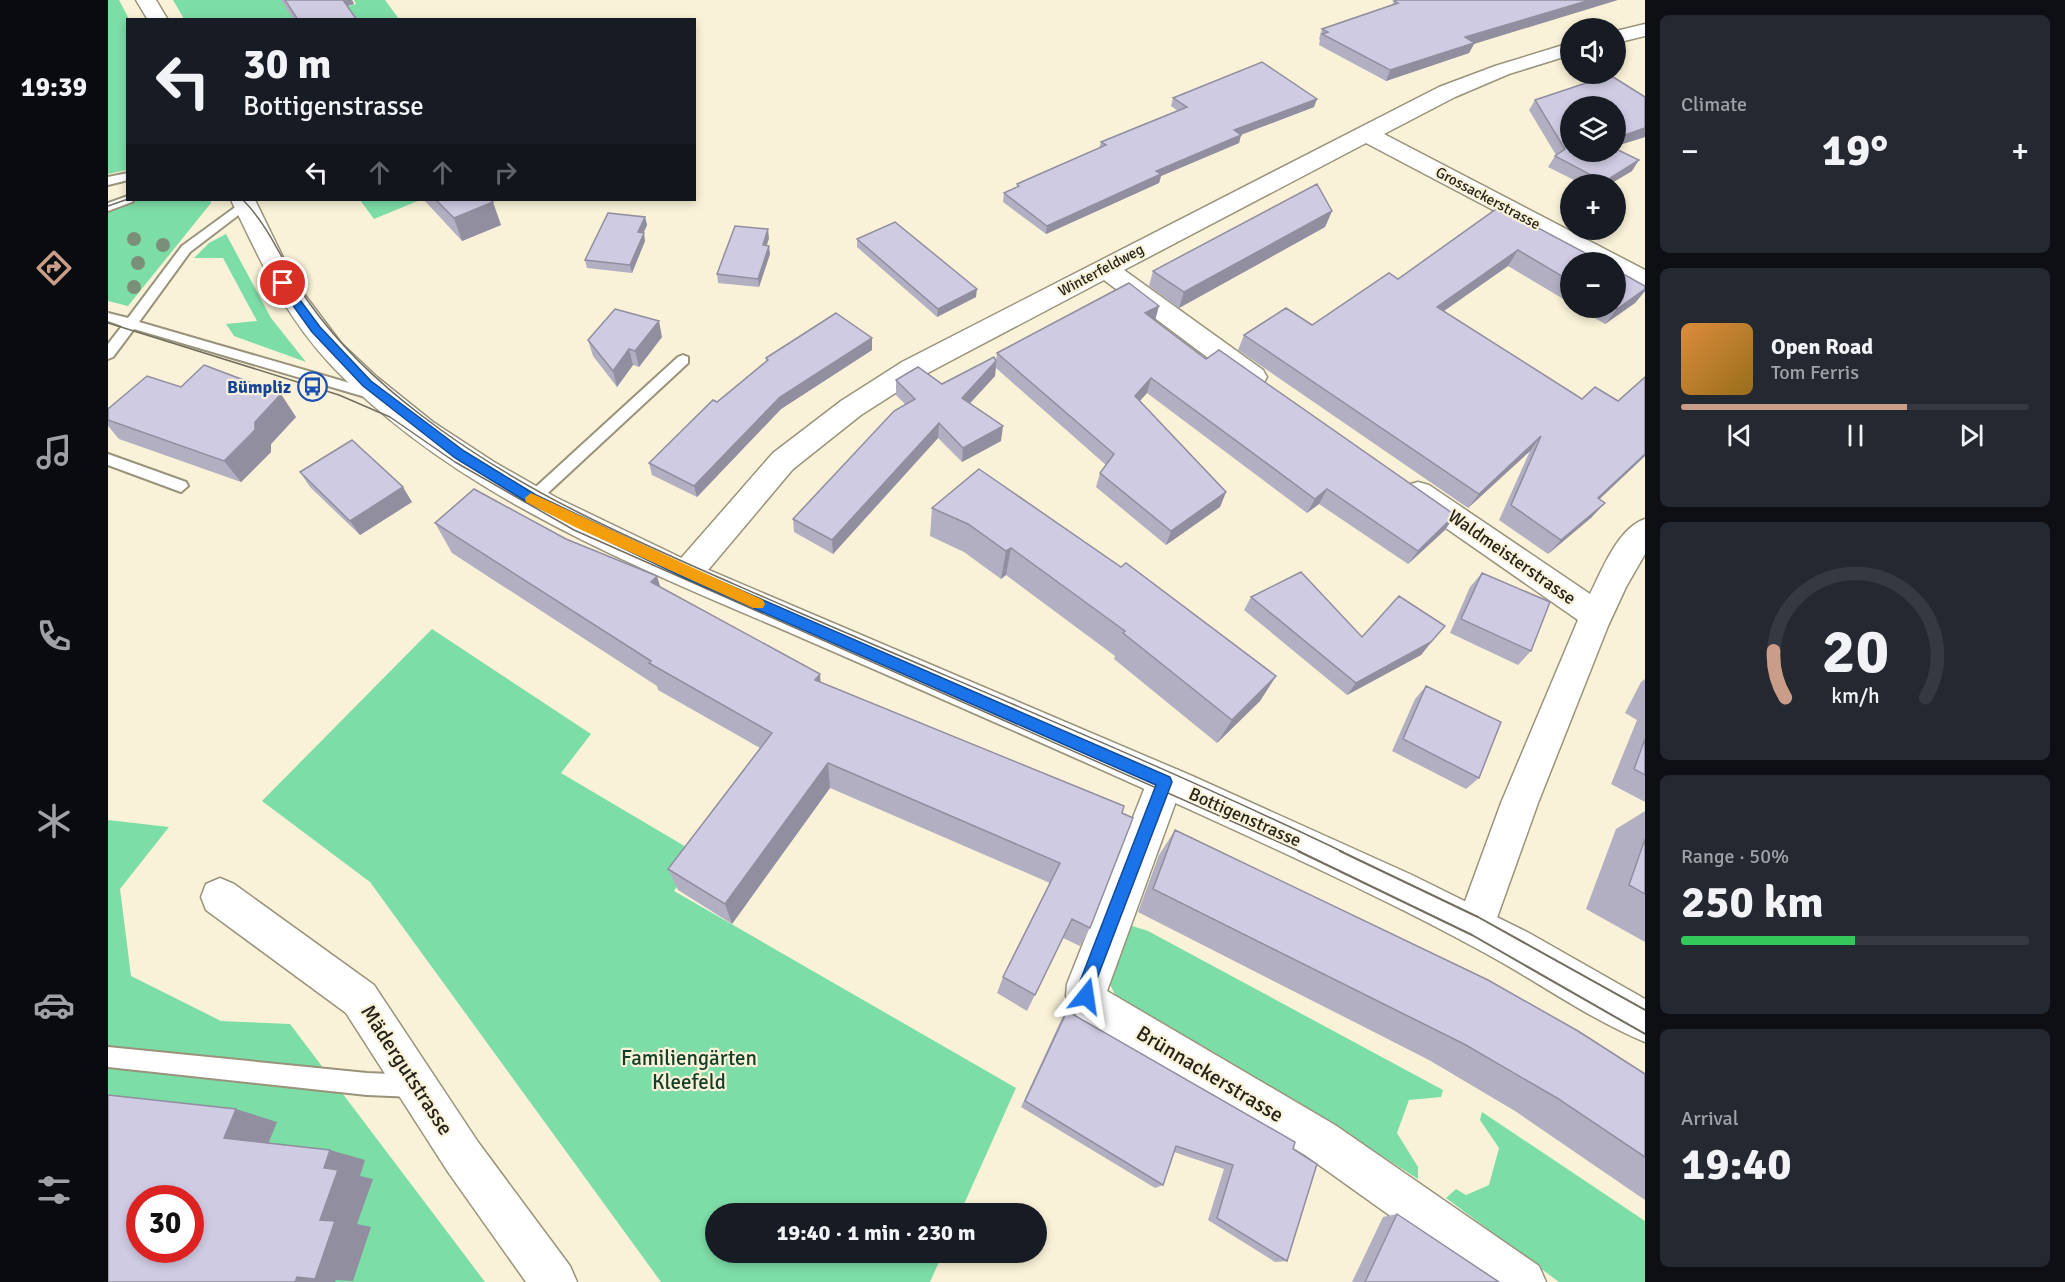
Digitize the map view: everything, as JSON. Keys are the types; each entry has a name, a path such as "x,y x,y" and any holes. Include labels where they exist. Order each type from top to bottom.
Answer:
{"street":[{"path":"146,0 157,18"},
{"path":"1626,35 1645,30"},
{"name":"Winterfeldweg","path":"687,573 783,461 851,408 912,369 1365,133 1477,79 1560,52"},
{"name":"Grossackerstrasse","path":"1365,133 1592,252"},
{"name":"Bottigenstrasse","path":"244,202 270,259 299,307 340,357 383,397 460,454 532,499 687,573 1298,841 1475,926 1645,1022"},
{"path":"1104,268 1274,393"},
{"path":"1626,270 1645,280"},
{"name":"Waldmeisterstrasse","path":"1398,479 1597,616"},
{"name":"Waldmeisterstrasse","path":"1475,926 1538,755 1597,616 1632,547 1645,531"},
{"name":"Brünnackerstrasse","path":"1165,782 1087,984 1086,996 1092,1005 1320,1140 1523,1282"},
{"name":"Mädergutstrasse","path":"220,897 360,999 463,1157 554,1282"}],"lane":[{"path":"108,181 126,176"},
{"path":"108,207 126,200"},
{"path":"108,354 128,324 186,249 244,202"},
{"path":"108,317 383,397"},
{"path":"532,499 683,360"},
{"path":"108,459 181,486"},
{"path":"108,1057 367,1084 417,1086"}],"green space":[{"path":"108,0 119,0 128,18 126,18 126,170 108,174"},
{"path":"173,0 324,0 302,18 183,18"},
{"path":"354,0 385,0 398,18 350,18 342,8 356,4"},
{"path":"136,201 210,201 211,203 128,306 108,301 108,212"},
{"path":"361,201 418,201 374,219"},
{"path":"226,234 271,318 306,362 234,336 226,324 257,321 223,258 194,258 209,243"},
{"name":"Familiengärten Kleefeld","path":"432,629 591,734 561,773 698,854 674,891 1016,1088 964,1203 705,1203 705,1263 939,1263 930,1282 661,1282 370,882 262,801"},
{"path":"108,820 169,827 120,889 131,976 221,1021 290,1024 485,1282 108,1282"},
{"path":"1123,923 1148,931 1443,1090 1441,1097 1409,1100 1397,1133 1418,1167 1418,1179 1326,1120 1119,1003 1109,982"},
{"path":"1482,1112 1645,1221 1645,1282 1559,1282 1446,1198 1456,1189 1466,1195 1489,1185 1499,1148 1480,1120"}],"building":[{"path":"285,0 343,0 356,18 297,18"},
{"path":"1590,0 1465,37 1474,43 1390,70 1322,34 1328,32 1322,29 1398,3 1394,1"},
{"path":"1262,62 1317,99 1234,130 1241,135 1156,171 1161,174 1047,226 1004,193 1019,186 1017,184 1106,145 1101,142 1187,107 1173,98"},
{"path":"1583,84 1624,84 1645,97 1645,128 1626,135 1626,96 1560,96 1560,141 1535,100"},
{"path":"1626,154 1639,160 1617,174 1589,174 1566,162 1626,162"},
{"path":"1317,184 1332,211 1184,292 1153,271"},
{"path":"437,201 493,202 454,218"},
{"path":"1499,207 1583,252 1560,252 1560,275 1518,250 1437,307 1582,399 1595,387 1618,401 1645,377 1645,454 1598,498 1605,503 1561,540 1511,505 1541,436 1479,494 1244,335 1286,308 1312,325 1389,273 1398,279"},
{"path":"608,213 645,217 638,232 644,233 630,265 585,260"},
{"path":"895,222 977,289 938,309 857,239"},
{"path":"735,226 768,229 763,245 769,246 758,279 717,274"},
{"path":"1626,276 1645,286 1645,289 1626,303"},
{"path":"1129,283 1159,306 1145,313 1206,359 1219,350 1455,515 1418,551 1327,489 1315,499 1151,378 1135,396 1226,492 1171,531 1100,473 1114,454 997,353"},
{"path":"615,309 659,321 635,351 629,349 613,371 588,340"},
{"path":"836,313 872,338 780,397 694,486 649,463 713,400 717,402 768,360 766,358"},
{"path":"994,357 996,361 962,398 1003,426 963,448 939,423 832,540 793,519 894,411 915,399 896,380 918,367 942,384"},
{"path":"204,365 281,394 255,422 255,430 224,461 108,420 108,409 147,376 181,387"},
{"path":"352,440 403,487 350,521 300,472"},
{"path":"979,469 1121,567 1126,563 1276,676 1232,720 1123,633 1125,631 1011,548 1006,551 968,524 932,508"},
{"path":"474,489 566,539 657,576 651,582 820,674 815,680 1124,806 1122,813 1133,818 1090,928 1072,919 1035,995 1003,977 1060,863 828,763 725,904 668,869 772,733 649,663 651,661 435,523"},
{"path":"1301,572 1362,637 1399,596 1445,626 1431,642 1356,683 1251,597"},
{"path":"1482,573 1550,602 1531,651 1461,619"},
{"path":"1426,686 1501,722 1479,778 1403,739"},
{"path":"1645,739 1645,775 1634,769"},
{"path":"1175,830 1488,980 1578,1031 1645,1074 1645,1157 1557,1098 1464,1044 1153,889"},
{"path":"1645,839 1645,894 1629,885"},
{"path":"1067,1011 1295,1142 1293,1149 1317,1164 1287,1261 1217,1218 1233,1165 1176,1146 1163,1185 1025,1101"},
{"path":"108,1095 236,1109 224,1138 330,1150 324,1168 338,1170 320,1220 335,1221 315,1279 297,1277 295,1282 108,1282"},
{"path":"1397,1214 1499,1282 1365,1282"}],"tram line":[{"path":"108,206 126,200"},
{"path":"244,201 271,237 310,304 347,349 421,415 508,474 647,546 1137,758 1343,852"},
{"path":"108,323 339,395 390,417 455,462 574,530 1301,852"},
{"path":"1298,851 1472,935 1645,1034"},
{"path":"1340,851 1478,917 1645,1010"}],"slow traffic":[{"path":"531,498 580,524 758,604"}],"place":[{"name":"Bümpliz","path":"312,387"}],"route":[{"path":"283,283 316,329 367,384 460,454 532,499 580,524 687,573 1165,782 1087,984 1086,996"}]}
